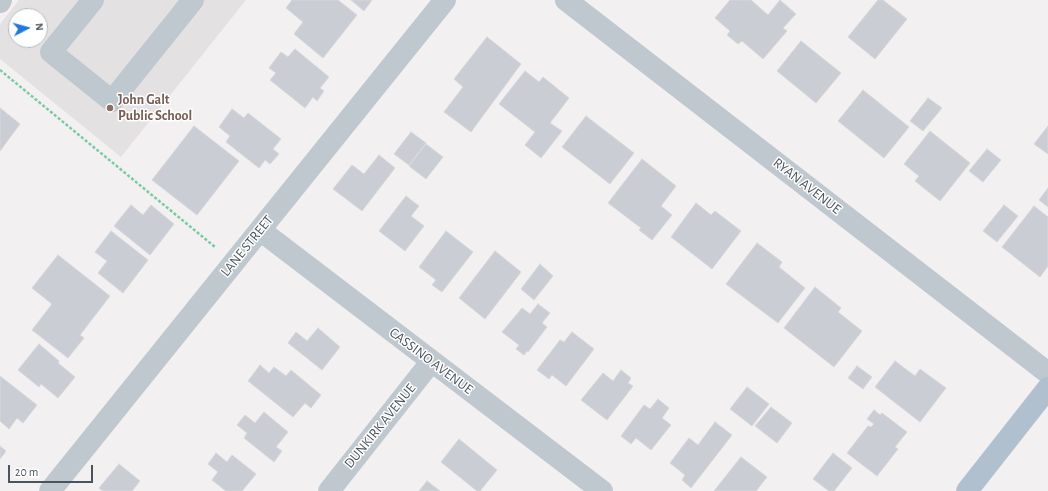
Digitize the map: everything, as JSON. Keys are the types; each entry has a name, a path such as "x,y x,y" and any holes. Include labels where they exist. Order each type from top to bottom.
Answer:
{"main road":[{"path":"967,491 1048,388"}],"street":[{"path":"93,0 51,52 112,101 191,1"},
{"name":"LANE STREET","path":"50,491 445,0"},
{"name":"RYAN AVENUE","path":"566,0 1048,373"},
{"name":"CASSINO AVENUE","path":"260,230 602,491"},
{"name":"DUNKIRK AVENUE","path":"329,491 431,362"}],"path":[{"path":"0,70 234,262"}],"shaded area":[{"name":"John Galt Public School","path":"19,0 246,0 121,157 0,59 0,24 8,14 8,48 48,48 48,8 13,8"}],"building":[{"path":"292,0 338,0 357,15 323,58 294,34 303,22 286,8"},
{"path":"351,0 372,0 364,11"},
{"path":"730,0 751,0 768,15 780,0 796,14 783,28 787,31 763,59 742,41 738,44 727,35 730,31 715,18"},
{"path":"878,0 883,0 907,19 875,59 848,37"},
{"path":"487,37 521,64 471,132 444,112 463,87 454,79"},
{"path":"801,41 841,73 816,103 777,71"},
{"path":"295,49 329,77 320,88 324,91 317,101 313,97 305,108 270,80 276,73 269,68 281,52 288,57"},
{"path":"525,71 539,82 543,77 569,98 550,123 562,131 541,158 525,145 535,132 499,104"},
{"path":"863,90 909,127 884,158 838,121"},
{"path":"928,98 942,108 923,131 910,121"},
{"path":"0,108 20,124 0,151"},
{"path":"232,109 244,118 248,113 281,139 273,149 279,154 270,164 265,160 259,168 226,142 230,136 219,127"},
{"path":"586,116 634,153 610,184 562,147"},
{"path":"194,126 239,161 197,215 152,180"},
{"path":"1048,126 1048,154 1034,144"},
{"path":"930,131 970,163 940,201 915,181 919,176 904,164"},
{"path":"411,132 426,143 409,165 394,154"},
{"path":"426,144 443,157 426,179 409,166"},
{"path":"987,149 1001,160 983,182 969,171"},
{"path":"379,155 395,168 362,211 333,189 352,165 364,174"},
{"path":"642,159 676,186 661,206 672,215 652,240 639,230 641,228 608,203"},
{"path":"1048,188 1048,207 1039,200"},
{"path":"406,196 419,206 411,216 424,226 405,251 379,231"},
{"path":"696,203 711,215 715,211 741,231 712,269 671,237"},
{"path":"131,205 143,215 151,205 174,224 150,255 114,226"},
{"path":"1004,205 1018,216 997,242 983,231"},
{"path":"1034,206 1048,217 1048,266 1040,277 1002,247"},
{"path":"111,231 148,260 123,293 98,273 107,261 95,252"},
{"path":"446,231 473,252 442,292 432,285 436,280 419,267"},
{"path":"757,243 782,262 779,267 805,288 778,323 726,284"},
{"path":"495,251 521,272 485,319 459,298"},
{"path":"58,255 110,296 80,335 84,338 68,358 32,330 52,304 32,288"},
{"path":"540,264 553,276 534,300 521,289"},
{"path":"815,287 841,308 838,312 862,331 834,367 784,328"},
{"path":"538,304 550,313 542,323 547,327 524,355 516,349 519,345 502,332 522,308 530,314"},
{"path":"318,328 340,347 322,370 288,343 296,332 307,341"},
{"path":"572,332 594,349 566,386 552,375 549,379 537,370 560,340 564,342"},
{"path":"39,344 75,377 58,398 41,384 39,387 18,370"},
{"path":"895,361 915,376 920,369 946,388 920,422 875,387"},
{"path":"260,365 269,373 274,367 286,376 291,370 321,395 311,408 305,403 293,417 248,381"},
{"path":"857,366 872,377 863,389 848,378"},
{"path":"621,370 631,378 628,383 633,386 607,420 581,400 603,373 613,381"},
{"path":"0,376 37,405 23,423 17,418 9,429 0,421"},
{"path":"747,387 769,404 752,426 730,409"},
{"path":"658,399 669,408 662,418 671,425 651,450 636,438 631,444 621,436 644,405 650,409"},
{"path":"771,407 792,423 777,443 755,426"},
{"path":"874,410 880,415 882,413 907,432 895,447 898,449 877,476 847,453 868,426 871,427 874,424 867,419"},
{"path":"264,412 288,432 276,447 282,451 274,462 244,438 247,433 237,425 245,415 255,423"},
{"path":"715,422 732,435 691,488 682,480 685,475 670,463 689,438 698,445"},
{"path":"459,439 497,470 480,491 477,491 441,462"},
{"path":"0,446 6,451 0,459"},
{"path":"216,453 227,462 232,455 256,474 242,491 226,491 212,480 218,472 208,464"},
{"path":"833,453 852,468 834,491 829,491 813,479"},
{"path":"741,457 767,477 756,491 714,491"},
{"path":"119,464 140,481 132,491 103,491 99,488"},
{"path":"427,481 440,491 419,491"}],"place":[{"name":"John Galt Public School","path":"110,108"}]}
